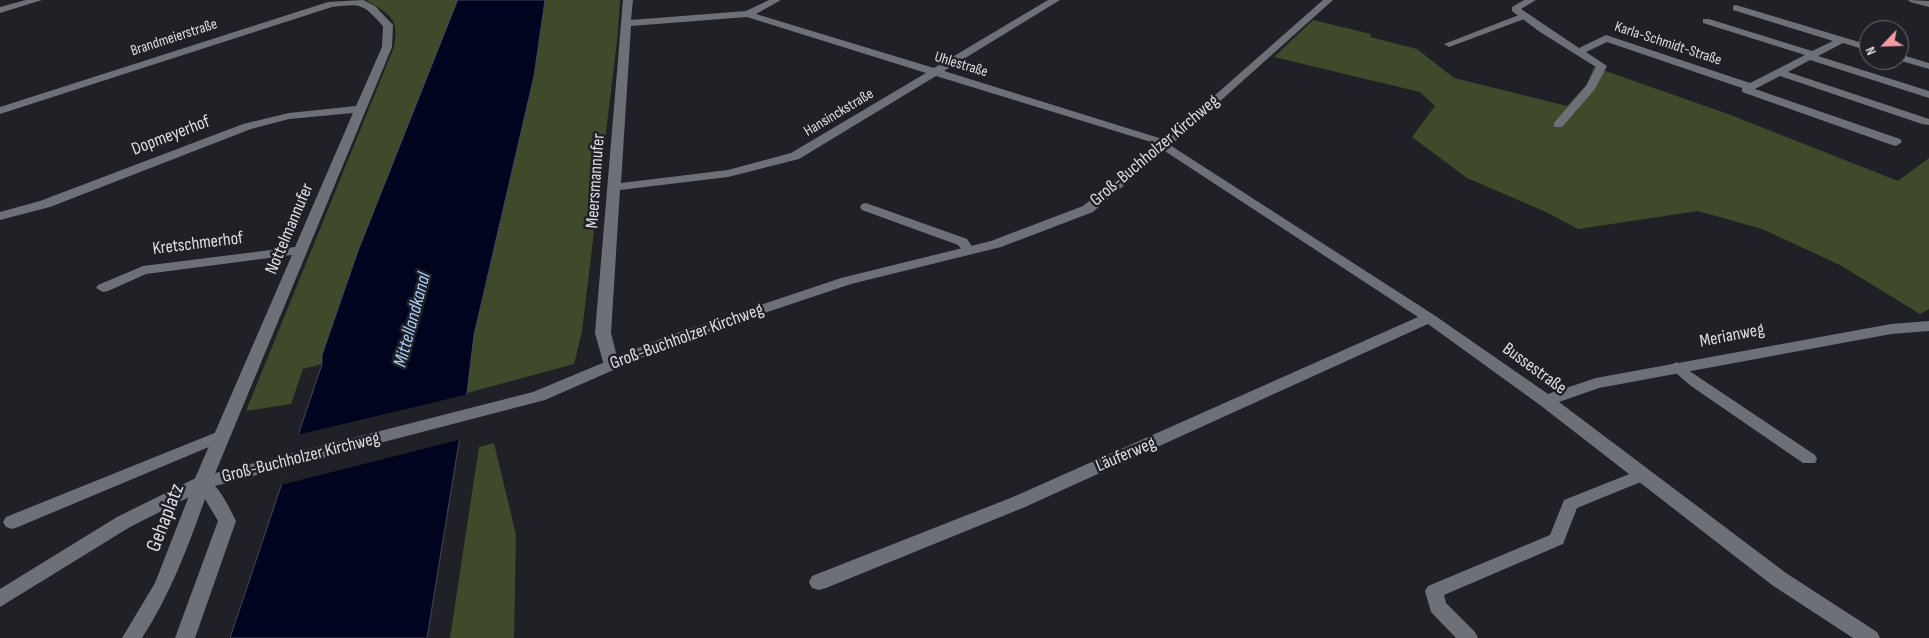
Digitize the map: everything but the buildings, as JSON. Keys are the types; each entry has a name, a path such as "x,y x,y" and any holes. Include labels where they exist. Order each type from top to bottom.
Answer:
{"street":[{"path":"0,10 37,0"},
{"name":"Meersmannufer","path":"611,365 603,333 628,0"},
{"path":"627,23 748,14 776,0"},
{"name":"Hansinckstraße","path":"614,187 739,173 765,168 795,156 830,138 1055,0"},
{"name":"Groß-Buchholzer Kirchweg","path":"0,599 130,518 164,499 202,483 258,467 488,411 539,396 670,340 846,281 996,244 1088,209 1164,145 1328,0"},
{"path":"1531,0 1515,9 1602,66 1591,87 1558,124"},
{"path":"1913,0 1929,4"},
{"name":"Nottelmannufer","path":"202,483 387,47 388,24 372,8 358,1"},
{"name":"Brandmeierstraße","path":"0,111 317,7 358,1"},
{"path":"1736,8 1859,45"},
{"name":"Uhlestraße","path":"748,14 1155,140 1164,145"},
{"name":"Karla-Schmidt-Straße","path":"1706,21 1929,95"},
{"name":"Karla-Schmidt-Straße","path":"1578,52 1606,38 1751,88"},
{"path":"1751,88 1842,40"},
{"path":"1909,60 1929,66"},
{"path":"1780,73 1926,122"},
{"name":"Karla-Schmidt-Straße","path":"1751,88 1746,90 1896,142"},
{"name":"Dopmeyerhof","path":"0,216 44,204 247,126 289,116 360,109"},
{"name":"Bussestraße","path":"1164,145 1429,318 1546,402 1779,579 1860,635"},
{"name":"Kretschmerhof","path":"102,288 143,270 302,250"},
{"name":"Läuferweg","path":"819,582 1019,502 1429,318"},
{"name":"Merianweg","path":"1546,402 1596,383 1676,367 1891,328 1929,326"}],"lane":[{"path":"1448,44 1490,29 1504,21 1524,16"},
{"path":"866,207 962,242 969,251"},
{"path":"1676,367 1696,383 1809,459"},
{"path":"12,522 222,436"},
{"path":"1468,638 1438,607 1434,591 1557,539 1570,504 1642,475"},
{"name":"Gehaplatz","path":"132,638 153,605 179,550 202,483"},
{"name":"Gehaplatz","path":"185,638 227,521 220,506 202,483"}],"green space":[{"path":"366,0 458,0 358,251 322,355 322,364 303,369 291,404 246,411 394,47 394,23 387,13"},
{"path":"545,0 620,0 617,41 582,331 574,364 467,393 474,336 534,76"},
{"path":"1313,20 1371,34 1370,37 1417,49 1454,78 1567,106 1587,84 1594,67 1728,114 1898,181 1929,158 1929,309 1920,314 1840,265 1762,229 1698,211 1578,229 1546,212 1467,178 1412,137 1435,106 1420,92 1274,57"},
{"path":"494,443 516,535 514,638 450,638 479,447"}],"water":[{"name":"Mittellandkanal","path":"458,0 545,0 534,76 474,335 467,393 427,638 230,638 322,364 322,355 358,251"}],"pier":[{"path":"469,394 462,439 281,485 297,435"}]}
